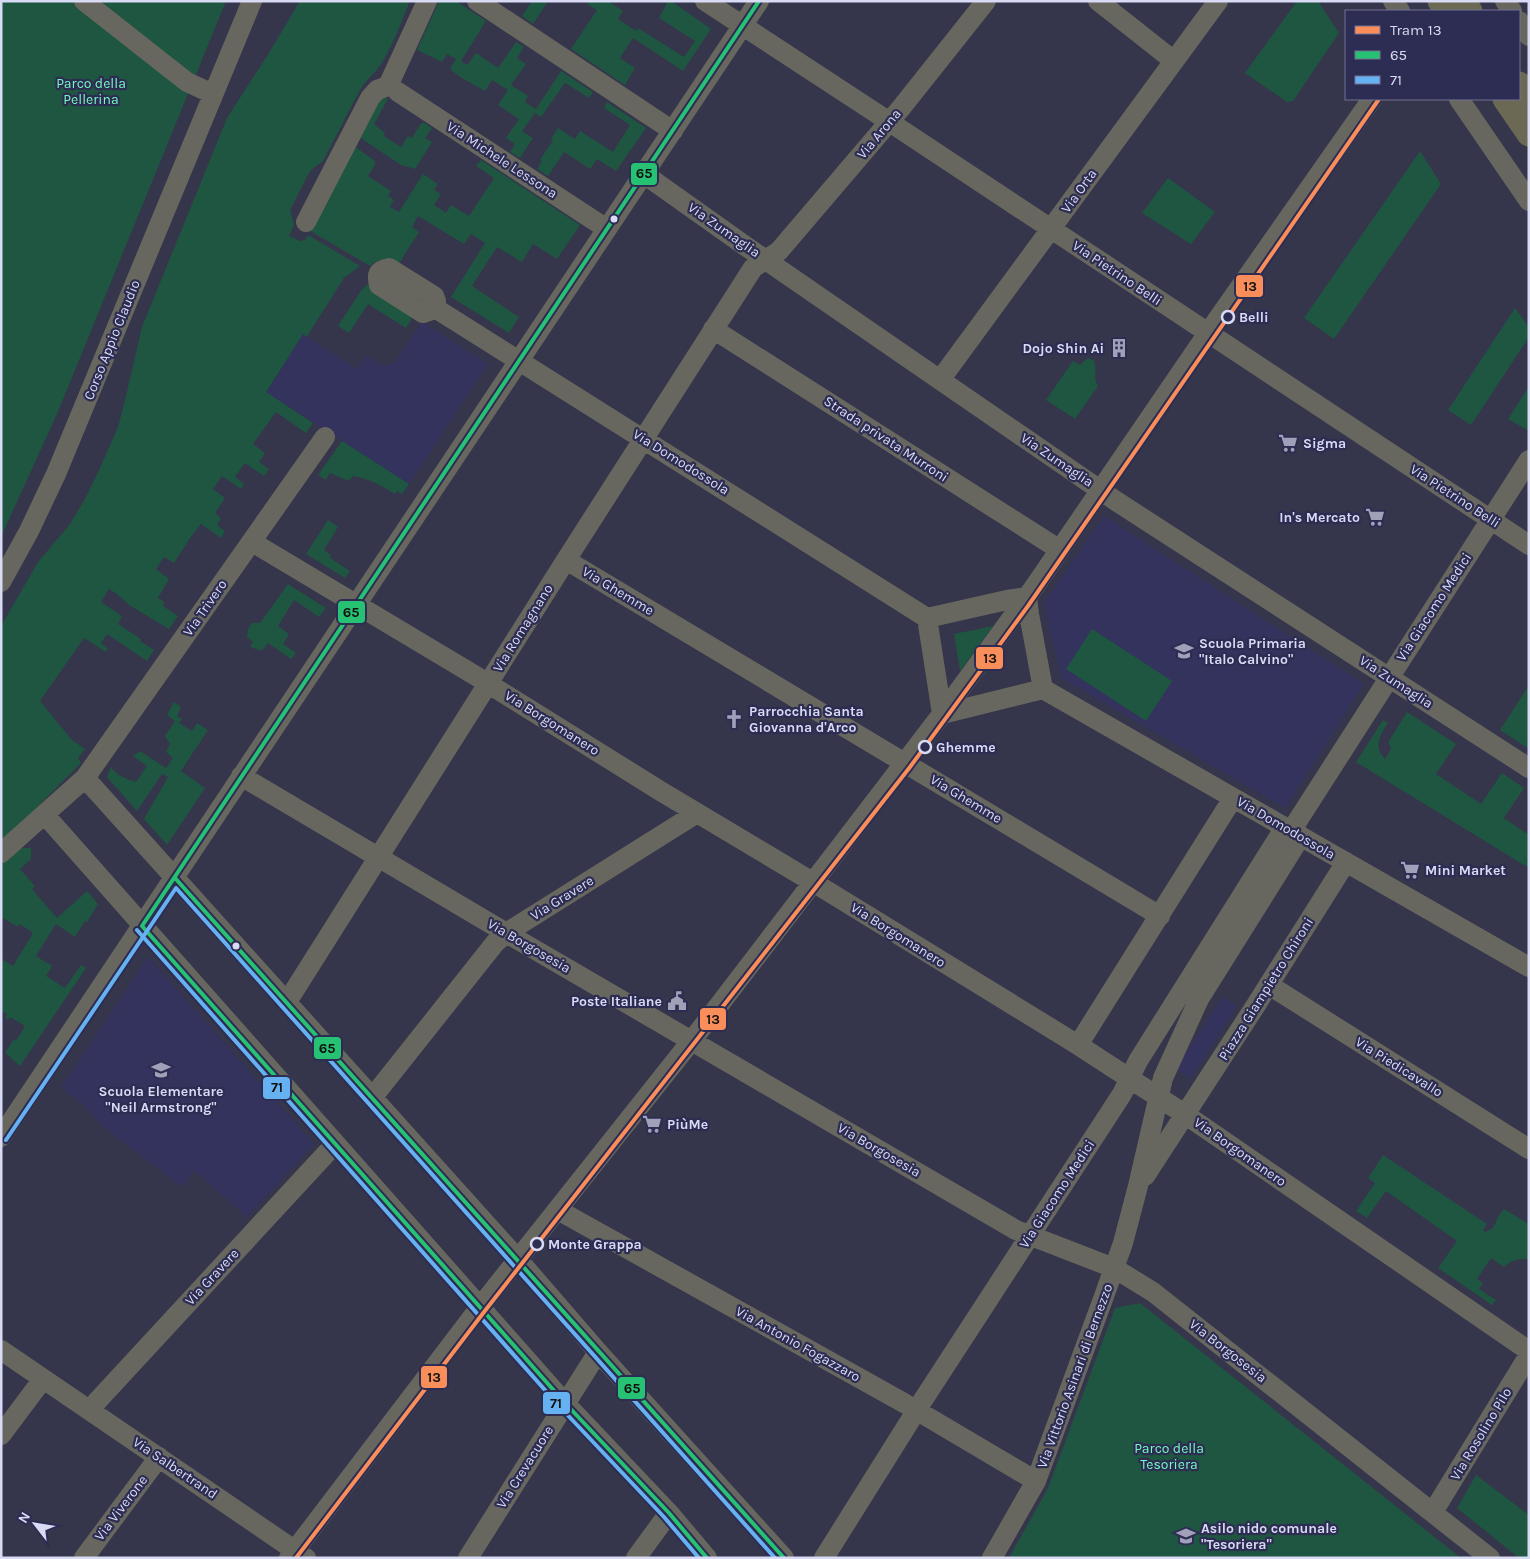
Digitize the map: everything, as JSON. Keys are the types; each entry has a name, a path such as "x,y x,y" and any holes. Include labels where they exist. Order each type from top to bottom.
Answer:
{"main road":[{"path":"1446,5 1466,10"},
{"path":"1520,86 1529,100"},
{"path":"1506,100 1529,134"}],"street":[{"path":"84,1 187,82 213,94"},
{"name":"Corso Appio Claudio","path":"1,582 30,531 56,474 252,1"},
{"path":"306,222 370,98 377,90 388,86 427,1"},
{"path":"477,1 673,131"},
{"name":"Via Pietrino Belli","path":"705,1 1529,545"},
{"path":"1,1137 760,1"},
{"name":"Via Arona","path":"765,260 779,251 890,122 986,1"},
{"path":"1098,1 1174,61"},
{"name":"Via Orta","path":"940,380 1218,1"},
{"path":"1520,22 1529,36"},
{"name":"Via Michele Lessona","path":"398,92 607,229"},
{"path":"297,1555 480,1308 692,1040 942,714 1060,550 1371,100"},
{"path":"1460,100 1529,201"},
{"name":"Via Zumaglia","path":"644,174 765,260 1100,490 1529,768"},
{"name":"Via Romagnano","path":"287,1002 713,329 753,268 765,260"},
{"name":"Via Domodossola","path":"435,308 927,618"},
{"name":"Strada privata Murroni","path":"713,329 1060,550"},
{"name":"Via Trivero","path":"1,853 84,778 325,436"},
{"name":"Via Giacomo Medici","path":"824,1558 917,1410 1122,1094 1138,1061 1292,832 1529,460"},
{"name":"Via Borgomanero","path":"252,542 488,683 697,813 1078,1045 1158,1096 1529,1351"},
{"name":"Via Ghemme","path":"566,560 1160,916"},
{"path":"942,714 927,618 1027,597"},
{"path":"942,714 1044,689 1030,623 1027,597"},
{"name":"Via Domodossola","path":"1044,689 1529,967"},
{"name":"Via Borgosesia","path":"241,776 379,856 506,933 1016,1230 1114,1268 1153,1292 1490,1558"},
{"path":"84,778 784,1558"},
{"path":"1078,1045 1233,798"},
{"name":"Via Gravere","path":"372,1098 495,943 506,933 697,813"},
{"path":"44,815 480,1308 565,1403 669,1513 707,1558"},
{"name":"Via Giacomo Medici","path":"1158,1096 1163,1078 1199,999 1292,832"},
{"name":"Piazza Giampietro Chironi","path":"1186,1115 1346,862"},
{"name":"Via Piedicavallo","path":"1269,986 1529,1150"},
{"name":"Via Vittorio Asinari di Bernezzo","path":"992,1558 1036,1480 1123,1243 1158,1096"},
{"name":"Via Vittorio Asinari di Bernezzo","path":"1138,1186 1186,1115"},
{"name":"Via Gravere","path":"89,1410 335,1144"},
{"name":"Via Antonio Fogazzaro","path":"558,1210 917,1410 1036,1480"},
{"name":"Via Salbertrand","path":"1,1350 160,1457 297,1555"},
{"name":"Via Crevacuore","path":"468,1558 598,1352"},
{"name":"Via Rosolino Pilo","path":"1433,1512 1529,1355"},
{"path":"1,1435 43,1378"},
{"name":"Via Viverone","path":"84,1558 160,1457"},
{"path":"636,1558 669,1513"}],"shaded area":[{"path":"422,322 488,364 409,484 266,392 303,334 357,369 366,356 384,366 396,361"},
{"name":"Scuola Primaria \"Italo Calvino\"","path":"1104,516 1364,684 1285,808 1061,678 1044,603"},
{"name":"Scuola Elementare \"Neil Armstrong\"","path":"148,957 314,1144 247,1217 194,1170 182,1187 100,1124 82,1103 61,1088"},
{"path":"1222,997 1237,1006 1191,1079 1176,1069"}],"green space":[{"name":"Parco della Pellerina","path":"1,1 226,1 57,414 1,537"},
{"path":"300,1 410,1 388,53 377,70 361,88 323,161 310,171 290,210 294,225 289,236 300,241 305,240 308,235 360,266 344,278 307,337 303,334 266,392 313,423 306,433 276,412 253,444 265,453 259,462 269,469 264,476 245,463 235,477 244,484 241,489 222,476 213,489 225,498 215,513 221,518 217,525 225,531 221,538 201,524 174,563 164,557 156,569 169,579 158,598 164,602 163,606 178,616 169,629 129,605 109,589 101,602 122,616 118,624 154,650 147,661 107,634 101,643 108,649 106,652 84,638 40,701 72,740 85,749 78,758 81,763 39,805 26,821 1,843 1,626 38,562 70,524 100,468 118,427 142,327 227,118"},
{"path":"439,1 456,1 486,21 461,61 467,65 476,53 498,68 516,42 524,47 517,58 526,64 511,85 528,96 525,102 536,109 561,71 593,92 589,98 565,83 541,117 535,113 522,131 533,138 520,158 510,152 515,144 506,138 519,119 498,105 508,90 492,80 485,91 450,69 456,59 447,54 442,62 417,50"},
{"path":"532,1 548,1 533,24 522,16"},
{"path":"589,1 608,1 623,11 618,19 636,31 638,28 684,57 695,41 659,18 668,1 671,1 711,29 683,71 633,38 620,58 635,68 625,85 571,49 597,10 587,4"},
{"path":"1297,1 1318,1 1339,33 1293,101 1287,102 1245,73"},
{"path":"381,95 388,99 374,124 385,133 384,136 401,147 408,136 412,138 423,122 432,128 425,138 432,142 415,169 401,165 359,137"},
{"path":"607,102 646,128 616,171 597,159 590,169 564,152 548,176 537,169 558,128 575,139 580,131 613,152 630,125 604,108"},
{"path":"354,146 375,161 375,165 368,176 391,191 388,196 394,200 390,207 399,212 423,174 438,184 434,190 441,194 434,205 446,213 451,205 469,216 494,178 476,166 481,160 580,225 557,259 533,244 522,262 497,247 472,286 519,317 509,333 451,297 485,243 471,234 464,244 418,216 412,227 419,232 398,265 383,260 377,261 370,266 310,231"},
{"path":"1420,151 1441,184 1334,339 1304,318"},
{"path":"1168,178 1215,212 1191,244 1142,213"},
{"path":"368,284 372,289 413,316 406,328 368,304 349,333 338,326 362,289"},
{"path":"1515,308 1529,327 1529,337 1471,425 1448,410"},
{"path":"1088,358 1094,361 1095,379 1098,386 1075,419 1046,400 1073,361 1080,365"},
{"path":"1528,388 1529,427 1527,430 1508,419"},
{"path":"342,441 409,484 402,494 397,491 395,494 375,483 353,476 349,481 330,473 326,480 318,475"},
{"path":"328,520 338,527 324,550 331,555 330,558 350,571 345,578 306,554"},
{"path":"288,584 326,608 319,617 294,600 278,626 289,634 283,644 296,653 291,659 268,643 262,651 250,647 253,642 247,637 248,629 252,623 260,623"},
{"path":"993,626 960,671 954,634"},
{"path":"1092,629 1172,681 1146,721 1066,669"},
{"path":"1529,685 1529,749 1500,730"},
{"path":"174,702 181,707 177,716 182,719 179,723 192,731 197,723 208,730 181,771 205,788 167,845 144,819 168,777 162,774 137,811 107,777 111,767 119,775 136,782 147,766 133,756 140,751 166,768 173,758 166,752 170,744 165,736 175,721 167,715"},
{"path":"1407,712 1456,744 1436,774 1481,804 1502,773 1524,788 1504,818 1529,835 1529,868 1356,762 1383,720 1388,723 1380,736 1379,750 1385,759 1391,749 1389,741"},
{"path":"17,848 31,848 31,859 20,869 35,886 32,889 57,918 87,891 98,904 75,937 56,924 36,956 52,966 46,976 65,988 81,965 86,968 20,1066 5,1053 14,1039 16,1041 25,1026 10,1017 8,1020 5,1018 7,1014 1,1011 1,959 13,966 33,933 20,924 18,927 1,917 1,863"},
{"path":"1383,1155 1487,1224 1483,1230 1485,1232 1493,1228 1504,1209 1529,1224 1529,1260 1516,1260 1504,1267 1491,1258 1477,1279 1483,1283 1479,1289 1496,1300 1492,1305 1438,1268 1457,1241 1386,1191 1367,1218 1356,1211 1375,1183 1368,1178"},
{"name":"Parco della Tesoriera","path":"1140,1303 1461,1558 1009,1558 1048,1488 1115,1308"},
{"path":"1476,1475 1529,1515 1529,1558 1519,1558 1457,1508"}],"tram line":[{"name":"13","path":"296,1558 484,1312 910,767 1028,606 1378,100"}],"transit line":[{"name":"65","path":"707,1558 669,1513 565,1403 142,926 759,1"},
{"name":"65","path":"175,878 784,1558"},
{"name":"71","path":"6,1140 176,888 775,1558"},
{"name":"71","path":"137,930 560,1407 664,1517 699,1558"}],"place":[{"name":"Belli","path":"1228,317"},
{"name":"Dojo Shin Ai","path":"1119,348"},
{"name":"Sigma","path":"1288,443"},
{"name":"In's Mercato","path":"1375,517"},
{"name":"Scuola Primaria \"Italo Calvino\"","path":"1184,651"},
{"name":"Parrocchia Santa Giovanna d'Arco","path":"734,719"},
{"name":"Ghemme","path":"925,747"},
{"name":"Mini Market","path":"1410,870"},
{"name":"Poste Italiane","path":"677,1001"},
{"name":"Scuola Elementare \"Neil Armstrong\"","path":"161,1070"},
{"name":"PiùMe","path":"652,1124"},
{"name":"Monte Grappa","path":"537,1244"},
{"name":"Asilo nido comunale \"Tesoriera\"","path":"1186,1536"}]}
